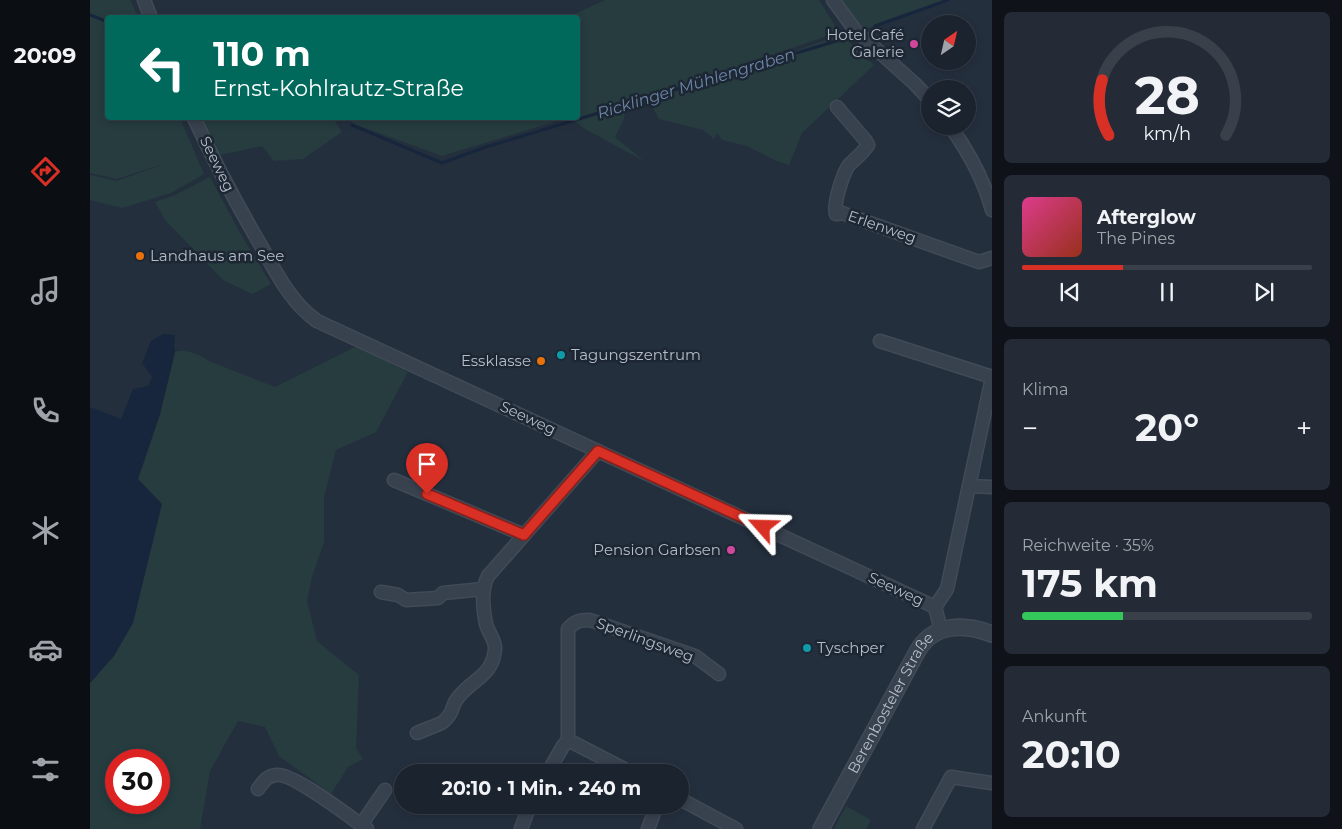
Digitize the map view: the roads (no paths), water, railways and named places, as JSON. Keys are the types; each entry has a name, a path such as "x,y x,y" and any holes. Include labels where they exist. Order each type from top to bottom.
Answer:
{"street":[{"path":"144,0 150,15"},
{"path":"833,0 855,30 921,90"},
{"name":"Erlenweg","path":"837,107 868,145 846,171 834,206 836,214 842,213 979,262 992,258"},
{"name":"Seeweg","path":"195,120 219,172 282,283 296,303 306,313 328,327 935,607 941,630"},
{"path":"956,135 980,178 992,210"},
{"path":"880,341 992,378 947,589 935,607"},
{"path":"417,733 430,726 443,723 453,712 455,703 470,685 479,680 491,666 495,647 486,624 484,583 488,576 598,451"},
{"path":"394,480 524,535"},
{"path":"969,486 992,487"},
{"path":"381,592 398,595 406,600 438,598 443,593 483,589"},
{"name":"Sperlingsweg","path":"568,740 568,629 573,623 580,620 590,620 695,656 719,674"},
{"name":"Berenbosteler Straße","path":"821,829 926,638 941,630 962,627 974,628 992,634"},
{"path":"553,764 568,740 614,764"},
{"path":"258,788 266,778 278,774 296,780 364,827 385,790"},
{"path":"923,829 951,777 992,782"},
{"path":"689,804 736,829"},
{"path":"521,829 527,814"},
{"path":"648,829 654,814"}],"water":[{"path":"163,334 175,335 175,352 160,414 138,479 162,504 133,623 114,656 90,683 90,407 121,419 133,389 148,386 152,377 142,363 151,341"}],"waterway":[{"name":"Ricklinger Mühlengraben","path":"875,26 948,0"},
{"name":"Ricklinger Mühlengraben","path":"90,15 105,21"},
{"name":"Ricklinger Mühlengraben","path":"580,119 843,39"},
{"name":"Ricklinger Mühlengraben","path":"352,125 442,163 486,147 575,120"}],"place":[{"name":"Hotel Café Galerie","path":"914,44"},
{"name":"Landhaus am See","path":"140,256"},
{"name":"Tagungszentrum","path":"561,355"},
{"name":"Essklasse","path":"541,361"},
{"name":"Pension Garbsen","path":"731,550"},
{"name":"Tyschper","path":"807,648"}]}
